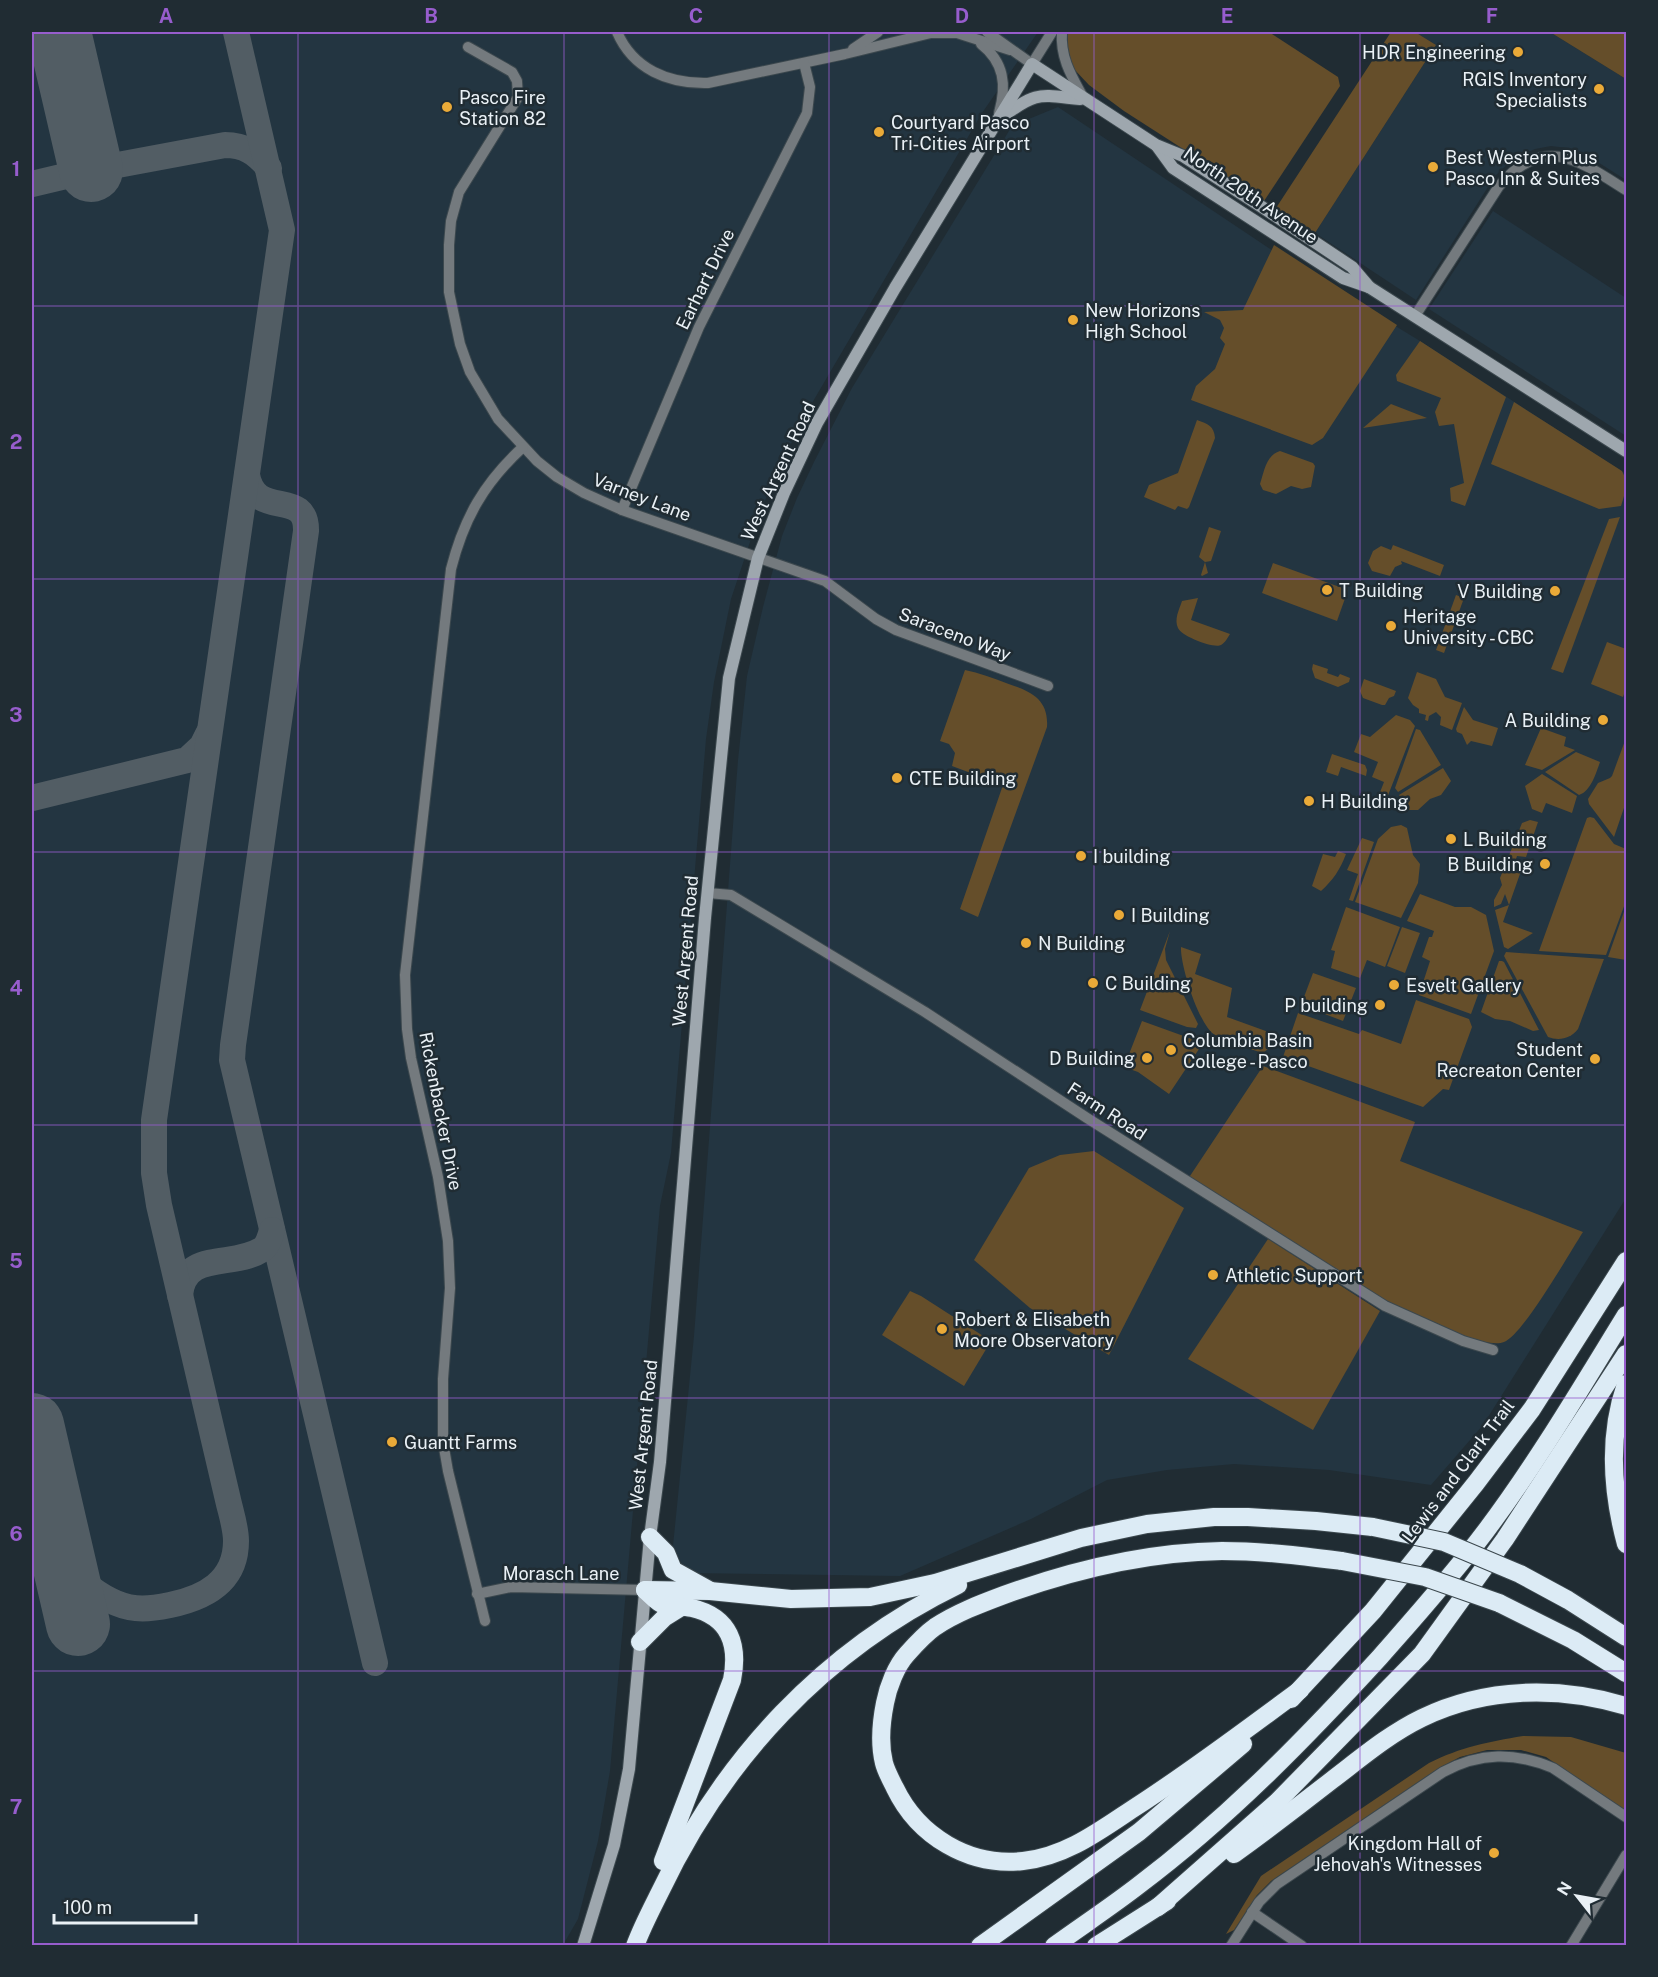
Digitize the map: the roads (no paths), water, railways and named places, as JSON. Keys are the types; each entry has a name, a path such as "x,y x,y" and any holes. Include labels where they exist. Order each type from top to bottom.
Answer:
{"highway":[{"path":"1586,1327 1587,1311 1626,1245"},
{"name":"Lewis and Clark Trail","path":"1300,1690 1373,1611 1425,1549 1532,1409 1626,1261"},
{"path":"1054,1946 1139,1885 1222,1816 1300,1742 1410,1624 1461,1563 1508,1499 1558,1425 1626,1315"},
{"path":"1158,1907 1277,1802 1422,1654 1505,1539 1626,1354"},
{"path":"1626,1384 1616,1431 1613,1462 1617,1504 1626,1544"},
{"path":"645,1590 710,1591 791,1599 870,1597 936,1583 1071,1540 1114,1530 1182,1520 1225,1517 1283,1518 1373,1527 1444,1542 1520,1574 1578,1606 1626,1638"},
{"path":"650,1537 666,1554 674,1570 710,1591"},
{"path":"1300,1690 1175,1782 1078,1844 1052,1855 1023,1861 970,1856 933,1837 903,1805 884,1764 880,1726 888,1690 905,1656 933,1628 966,1610 1034,1584 1098,1567 1164,1556 1221,1551 1285,1554 1342,1561 1425,1577 1498,1603 1572,1640 1626,1673"},
{"path":"637,1940 691,1830 729,1774 771,1724 845,1656 898,1617 1019,1556"},
{"path":"637,1940 641,1922 732,1680 735,1662 733,1643 717,1620 694,1608 661,1604 645,1590"},
{"path":"640,1642 664,1617 681,1607"},
{"path":"980,1946 1139,1832 1222,1764 1300,1690"},
{"path":"1096,1946 1158,1907 1263,1833 1388,1738 1422,1718 1473,1700 1523,1692 1576,1694 1626,1706"}],"main road":[{"name":"North 20th Avenue","path":"1032,64 1156,145 1183,156 1344,261 1369,286 1626,451"},
{"name":"West Argent Road","path":"584,1946 608,1867 624,1799 632,1740 650,1537 660,1462 708,893 729,678 758,558 784,493 817,423 895,288 1032,64"},
{"path":"997,121 1023,101 1034,96 1084,100"}],"street":[{"path":"617,32 628,52 658,75 692,83 708,83 804,63 931,33 957,33 1010,50"},
{"path":"845,54 878,32"},
{"path":"987,32 1032,64"},
{"name":"West Argent Road","path":"1032,64 1052,32"},
{"path":"1062,32 1061,46 1067,66 1084,100"},
{"path":"976,40 997,59 1002,73 1003,100 997,121"},
{"name":"Varney Lane","path":"468,46 512,72 517,81 518,97 459,192 450,221 447,268 449,291 458,335 470,372 498,419 522,447 557,477 584,493 622,510 758,558"},
{"name":"Earhart Drive","path":"622,510 699,327 807,113 810,87 804,63"},
{"path":"1415,316 1499,186 1506,177 1524,164 1544,157 1565,157 1588,166 1626,190"},
{"name":"Rickenbacker Drive","path":"485,1621 447,1471 443,1442 443,1378 450,1288 448,1241 438,1176 411,1058 406,1020 405,975 451,569 465,526 478,500 498,471 522,447"},
{"name":"Saraceno Way","path":"758,558 825,581 876,619 896,630 1048,686"},
{"name":"Farm Road","path":"708,893 731,895 925,1012 1086,1118 1385,1306 1463,1341 1493,1350"},
{"name":"Morasch Lane","path":"477,1594 511,1587 645,1590"},
{"path":"1231,1946 1259,1902 1277,1884 1449,1769 1469,1760 1512,1756 1553,1768 1626,1817"},
{"path":"1571,1946 1626,1855"},
{"path":"1252,1912 1302,1946"}],"place":[{"name":"HDR Engineering","path":"1518,52"},
{"name":"RGIS Inventory Specialists","path":"1599,89"},
{"name":"Pasco Fire Station 82","path":"447,107"},
{"name":"Courtyard Pasco Tri-Cities Airport","path":"879,132"},
{"name":"Best Western Plus Pasco Inn & Suites","path":"1433,167"},
{"name":"New Horizons High School","path":"1073,320"},
{"name":"T Building","path":"1327,590"},
{"name":"V Building","path":"1555,591"},
{"name":"Heritage University - CBC","path":"1391,626"},
{"name":"A Building","path":"1603,720"},
{"name":"CTE Building","path":"897,778"},
{"name":"H Building","path":"1309,801"},
{"name":"L Building","path":"1451,839"},
{"name":"I building","path":"1081,856"},
{"name":"B Building","path":"1545,864"},
{"name":"I Building","path":"1119,915"},
{"name":"N Building","path":"1026,943"},
{"name":"C Building","path":"1093,983"},
{"name":"Esvelt Gallery","path":"1394,985"},
{"name":"P building","path":"1380,1005"},
{"name":"Columbia Basin College - Pasco","path":"1171,1050"},
{"name":"D Building","path":"1147,1058"},
{"name":"Student Recreaton Center","path":"1595,1059"},
{"name":"Athletic Support","path":"1213,1275"},
{"name":"Robert & Elisabeth Moore Observatory","path":"942,1329"},
{"name":"Guantt Farms","path":"392,1442"},
{"name":"Kingdom Hall of Jehovah's Witnesses","path":"1494,1853"}]}
